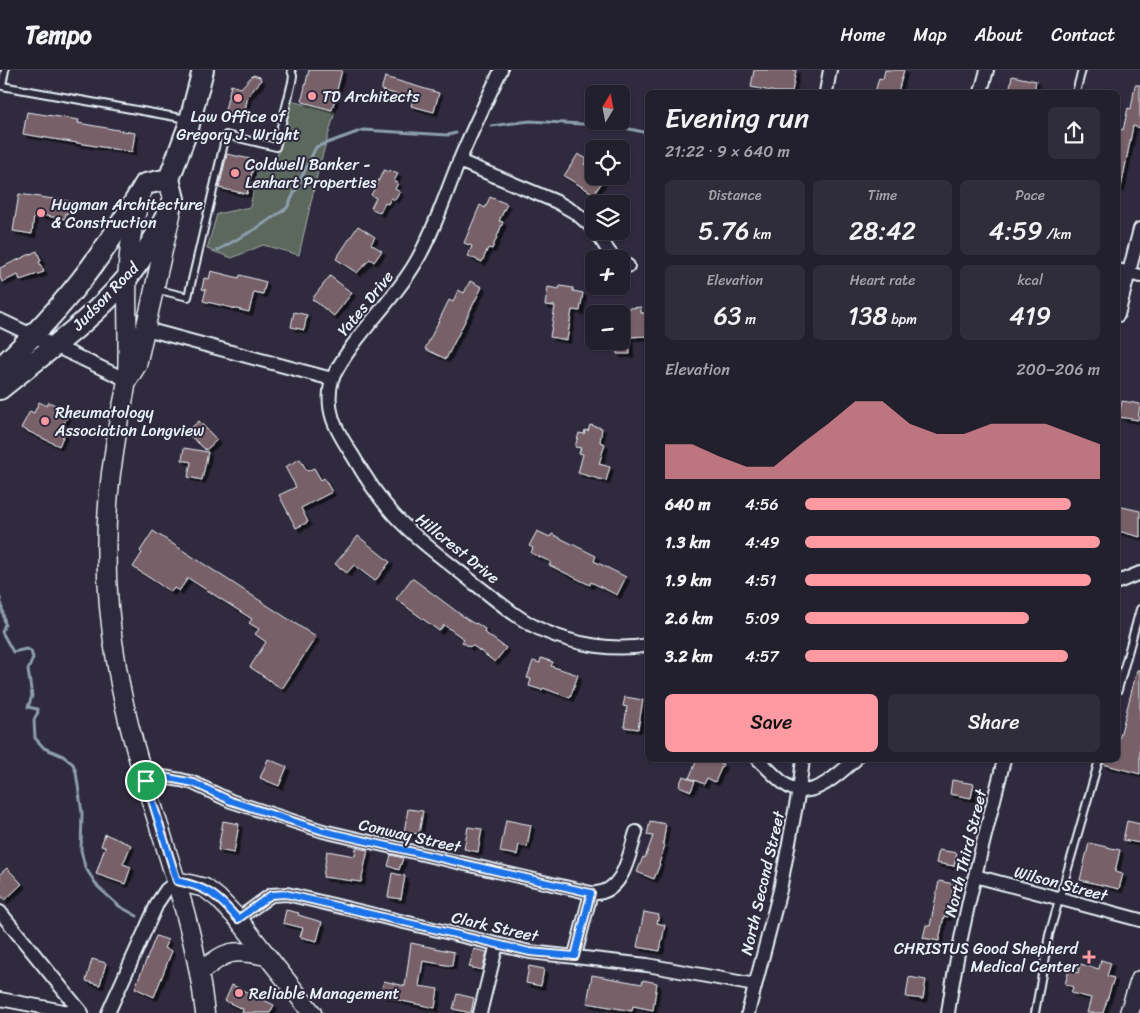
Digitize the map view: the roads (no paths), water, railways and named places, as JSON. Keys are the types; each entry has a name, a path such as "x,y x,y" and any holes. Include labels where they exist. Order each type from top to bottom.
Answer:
{"main road":[{"path":"174,199 169,179 184,141 203,70"},
{"path":"146,184 169,179"},
{"name":"Judson Road","path":"0,368 34,336 98,257 146,184"},
{"name":"Judson Road","path":"0,389 98,307 126,279 149,248 174,199"}],"street":[{"name":"Yates Drive","path":"332,379 344,356 398,290 417,261 459,161 501,70"},
{"path":"826,90 830,70"},
{"path":"982,90 987,70"},
{"path":"459,161 562,205 585,221"},
{"path":"146,184 131,232 126,279 127,380 117,430 109,490 107,538 109,598 113,645 121,691 132,737 187,918 200,972 205,1013"},
{"path":"127,380 137,365 174,199"},
{"path":"1120,307 1140,229"},
{"path":"0,320 127,380"},
{"path":"146,329 332,379"},
{"name":"Hillcrest Drive","path":"332,379 329,408 331,417 346,445 380,498 394,515 420,540 508,609 542,630 568,639 610,647 645,646"},
{"path":"1120,581 1140,573"},
{"path":"761,762 786,784 799,790 807,790 822,785 852,762"},
{"name":"North Second Street","path":"748,1013 780,890 803,762"},
{"name":"North Third Street","path":"948,1013 955,965 974,876 1003,762"},
{"name":"Conway Street","path":"146,781 163,777 194,783 231,801 323,831 591,893"},
{"path":"575,956 591,893 609,890 618,880 624,869 636,832"},
{"name":"Wilson Street","path":"974,876 1058,900 1140,920"},
{"path":"177,881 197,886 211,892 218,898 238,919 312,1013"},
{"path":"108,1013 158,902 166,890 177,881"},
{"name":"Clark Street","path":"238,919 271,895 286,894 538,953 646,965 756,985"},
{"path":"0,912 82,1013"},
{"path":"480,1013 497,944"},
{"path":"200,972 218,958 232,952 246,952 267,956"},
{"path":"1129,1013 1140,980"},
{"path":"0,999 74,1013"}],"lane":[{"path":"5,70 2,86 190,120"},
{"path":"155,289 188,297 226,135 276,147 292,82 291,70"},
{"path":"1077,90 1082,70"},
{"path":"1120,683 1140,609"},
{"path":"1035,1013 1049,935 1098,762"}],"waterway":[{"path":"491,126 530,121 616,126 645,132"},
{"path":"218,250 287,208 316,147 363,130 448,135 456,133"},
{"path":"0,598 5,624 2,632 13,652 26,649 31,651 33,658 28,670 32,696 28,707 37,709 38,712 34,720 35,738 44,748 63,756 73,764 76,772 82,813 81,850 85,867 98,887 119,906 137,916"}],"place":[{"name":"TD Architects","path":"312,96"},
{"name":"Law Office of Gregory J. Wright","path":"238,98"},
{"name":"Coldwell Banker - Lenhart Properties","path":"235,173"},
{"name":"Hugman Architecture & Construction","path":"41,213"},
{"name":"Rheumatology Association Longview","path":"45,421"},
{"name":"CHRISTUS Good Shepherd Medical Center","path":"1089,957"},
{"name":"Reliable Management","path":"239,993"}]}
